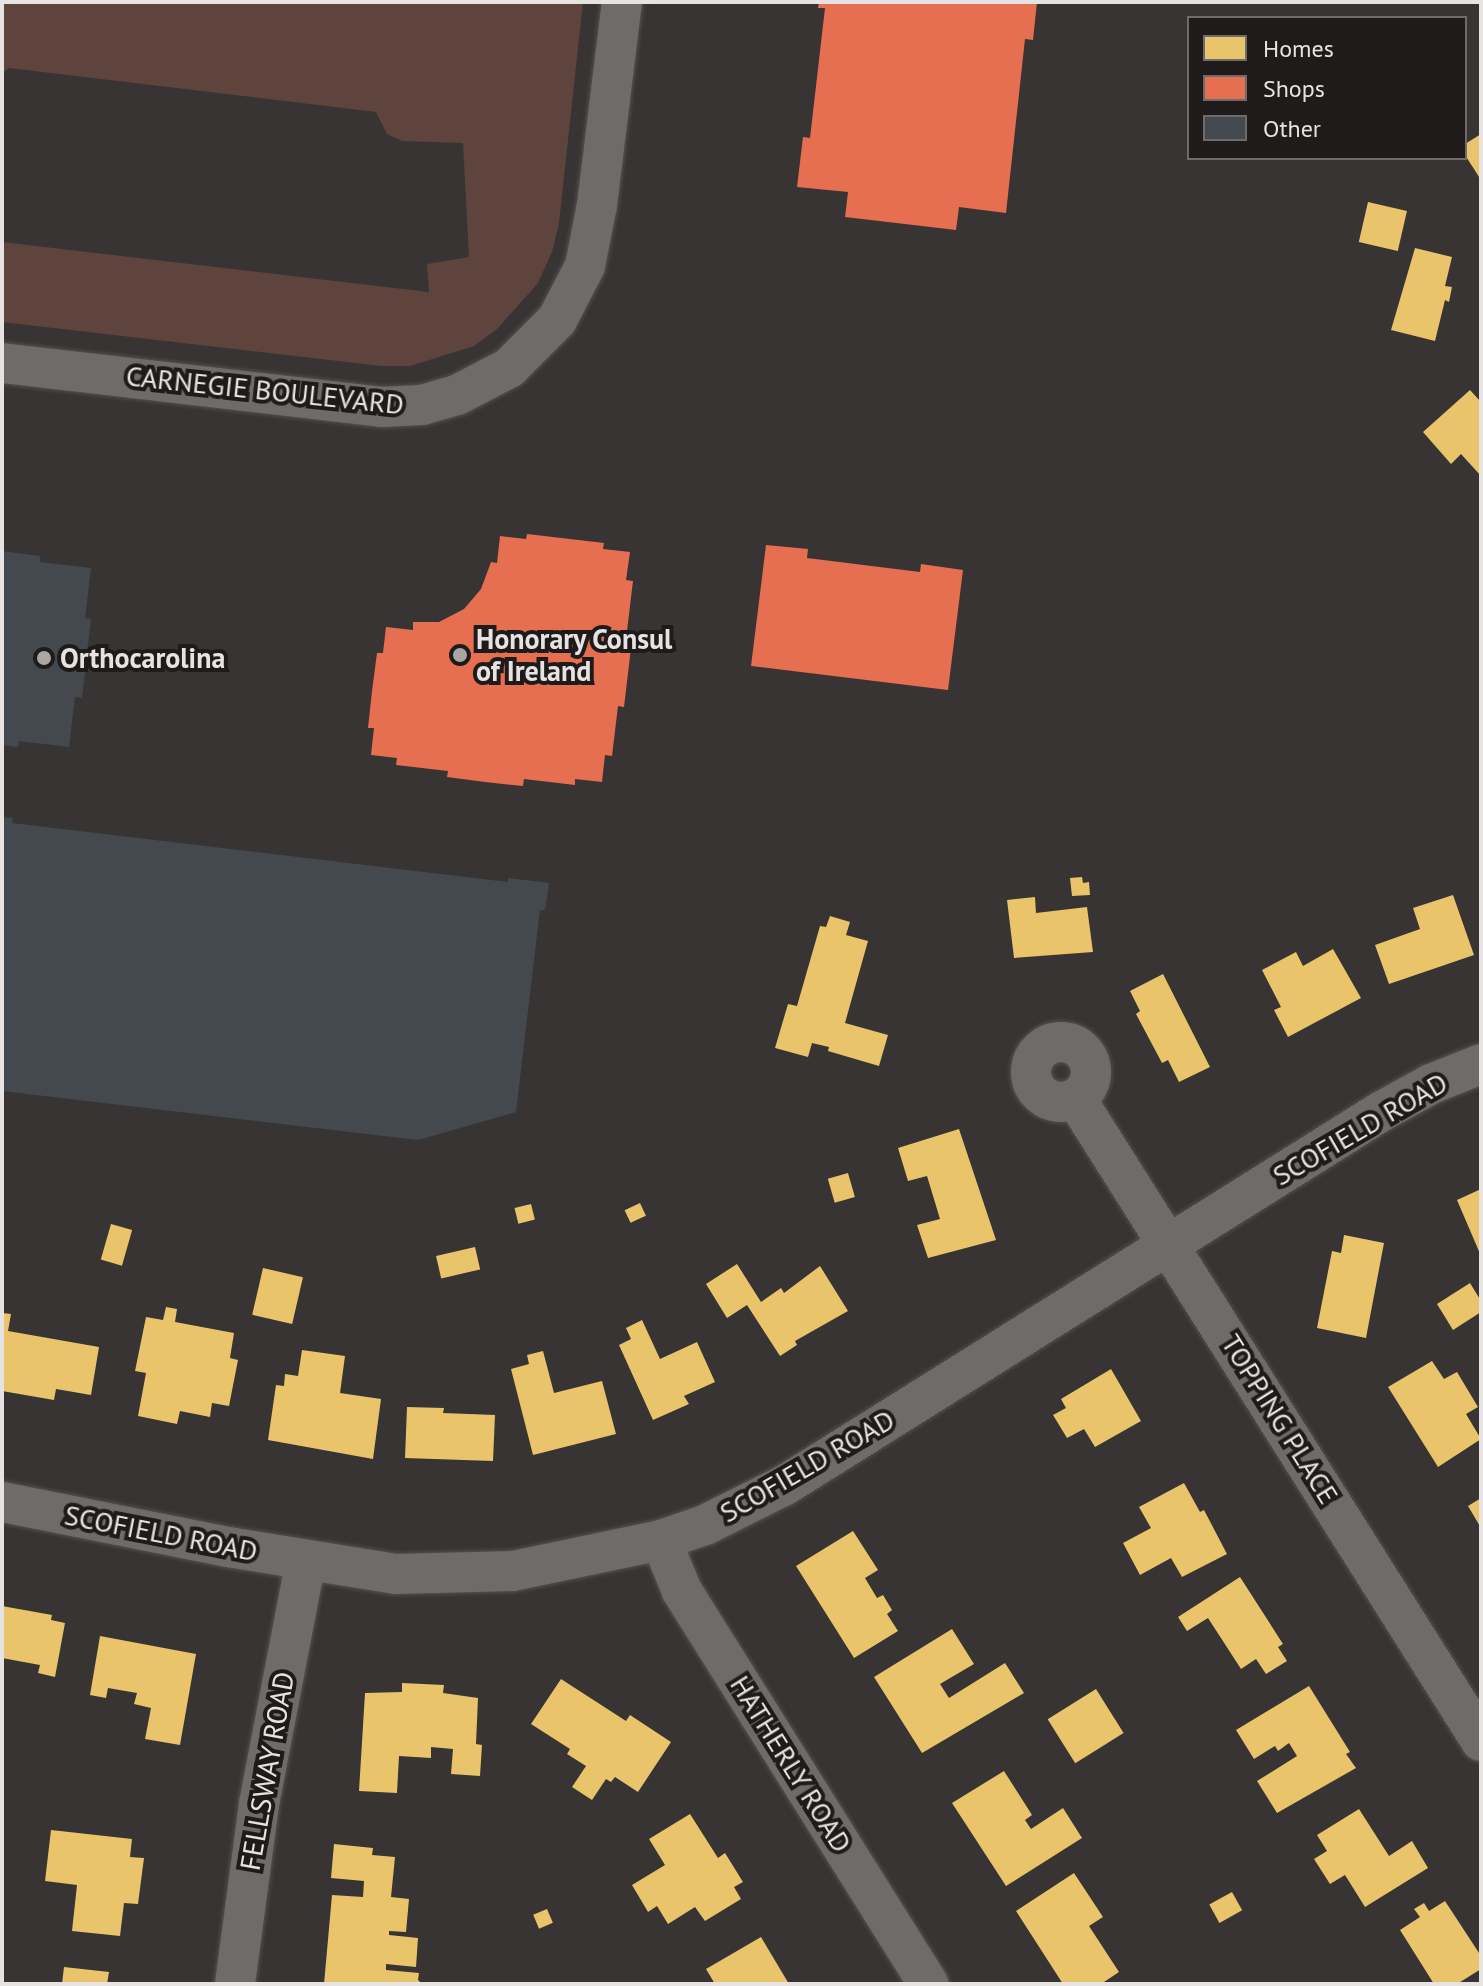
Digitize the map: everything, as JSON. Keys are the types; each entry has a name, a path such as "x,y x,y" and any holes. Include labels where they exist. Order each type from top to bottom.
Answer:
{"street":[{"name":"CARNEGIE BOULEVARD","path":"2,363 381,407 422,405 457,395 509,368 557,320 587,258 622,2"},
{"name":"SCOFIELD ROAD","path":"2,1502 306,1560 396,1574 461,1574 552,1565 661,1540 705,1525 785,1485 1409,1095 1481,1064"},
{"name":"TOPPING PLACE","path":"1076,1099 1171,1244 1481,1741"},
{"name":"HATHERLY ROAD","path":"661,1540 670,1569 682,1591 929,1984"},
{"name":"FELLSWAY ROAD","path":"235,1984 257,1816 306,1560"}],"shaded area":[{"path":"2,2 583,2 559,223 552,252 538,283 497,329 474,346 410,366 381,366 2,322 2,242 429,292 427,264 469,257 463,143 402,141 387,134 376,112 9,68 2,73"}],"building: Homes":[{"path":"1481,134 1481,180 1467,158 1467,143"},
{"path":"1368,202 1407,211 1398,251 1359,242"},
{"path":"1415,248 1452,257 1445,286 1452,287 1449,302 1445,300 1435,341 1391,330"},
{"path":"1470,390 1481,402 1481,476 1461,454 1451,464 1423,432"},
{"path":"1082,877 1083,883 1089,882 1090,895 1072,896 1070,878"},
{"path":"1453,895 1474,955 1389,984 1375,945 1420,929 1413,908"},
{"path":"1035,897 1036,913 1087,907 1093,952 1014,958 1007,900"},
{"path":"830,916 850,922 846,935 868,941 845,1023 888,1035 879,1066 812,1043 808,1057 775,1048 788,1004 797,1006 820,926 826,927"},
{"path":"1333,949 1361,998 1288,1037 1274,1010 1281,1007 1262,970 1296,952 1303,966"},
{"path":"1163,974 1210,1067 1179,1082 1168,1060 1162,1063 1136,1014 1140,1011 1130,991"},
{"path":"959,1129 996,1240 928,1258 917,1225 940,1219 927,1176 908,1181 898,1148"},
{"path":"848,1173 855,1197 835,1203 828,1179"},
{"path":"1481,1189 1481,1256 1457,1200"},
{"path":"640,1203 646,1216 631,1223 625,1210"},
{"path":"531,1204 535,1220 518,1224 515,1208"},
{"path":"111,1224 132,1230 122,1266 101,1260"},
{"path":"1344,1235 1384,1243 1366,1338 1317,1328 1332,1251 1341,1253"},
{"path":"475,1247 480,1269 441,1278 436,1256"},
{"path":"737,1264 761,1302 781,1288 784,1293 820,1266 848,1311 795,1341 797,1345 780,1356 747,1305 727,1318 706,1284"},
{"path":"263,1268 303,1277 292,1324 252,1315"},
{"path":"1470,1283 1481,1301 1481,1312 1453,1330 1437,1304"},
{"path":"166,1307 177,1309 175,1322 234,1333 230,1358 238,1360 229,1406 212,1403 210,1417 180,1411 177,1424 138,1416 146,1373 135,1371 146,1317 163,1320"},
{"path":"2,1313 11,1314 8,1331 99,1347 91,1395 56,1389 54,1400 2,1391"},
{"path":"642,1320 660,1359 697,1342 715,1382 684,1396 689,1404 653,1420 619,1345 631,1339 626,1328"},
{"path":"302,1350 345,1356 340,1393 381,1399 373,1459 268,1440 276,1385 284,1386 285,1374 298,1376"},
{"path":"543,1351 554,1393 602,1381 616,1434 533,1455 511,1369 529,1364 527,1355"},
{"path":"1432,1361 1444,1379 1457,1372 1478,1407 1466,1414 1481,1439 1438,1467 1388,1387"},
{"path":"1111,1369 1141,1421 1095,1447 1084,1429 1067,1438 1053,1415 1066,1408 1061,1399"},
{"path":"407,1407 444,1408 443,1413 495,1415 493,1461 405,1458"},
{"path":"1184,1483 1200,1512 1204,1510 1227,1554 1182,1577 1171,1558 1140,1575 1123,1543 1151,1528 1139,1507"},
{"path":"1481,1498 1481,1528 1468,1506"},
{"path":"853,1531 878,1570 865,1578 877,1598 883,1595 892,1610 887,1614 898,1631 854,1658 796,1566"},
{"path":"1240,1577 1283,1644 1278,1647 1287,1661 1266,1674 1256,1659 1241,1669 1208,1618 1187,1631 1178,1617"},
{"path":"2,1606 52,1615 51,1620 65,1623 55,1677 38,1673 40,1665 2,1658"},
{"path":"952,1629 974,1664 940,1684 949,1698 1005,1663 1024,1693 922,1753 874,1677"},
{"path":"100,1636 196,1654 180,1745 145,1739 151,1708 134,1704 137,1693 108,1688 106,1698 90,1695"},
{"path":"561,1679 626,1721 630,1715 671,1742 638,1792 615,1777 611,1782 606,1779 592,1800 572,1787 586,1766 567,1754 570,1749 531,1724"},
{"path":"402,1683 444,1685 443,1693 478,1698 476,1744 482,1745 480,1776 451,1774 453,1749 431,1747 431,1758 399,1756 397,1793 359,1791 365,1693 402,1692"},
{"path":"1309,1686 1350,1752 1346,1754 1356,1768 1277,1813 1257,1781 1297,1756 1289,1743 1278,1751 1275,1746 1254,1759 1236,1730"},
{"path":"1096,1689 1124,1733 1075,1763 1048,1719"},
{"path":"1004,1771 1032,1815 1025,1820 1031,1829 1063,1808 1082,1838 1006,1886 952,1803"},
{"path":"1359,1809 1389,1856 1412,1841 1428,1868 1365,1907 1345,1875 1330,1884 1314,1859 1327,1851 1317,1835"},
{"path":"690,1814 718,1858 725,1853 743,1882 734,1887 741,1899 705,1921 695,1907 668,1924 657,1906 648,1912 632,1885 665,1865 649,1839"},
{"path":"51,1830 132,1839 130,1857 144,1858 138,1904 124,1903 120,1936 72,1931 77,1885 45,1881"},
{"path":"334,1844 373,1848 372,1855 395,1857 391,1897 409,1899 406,1932 389,1931 389,1935 418,1938 416,1967 386,1964 386,1970 419,1973 418,1980 422,1984 324,1984 332,1895 363,1897 364,1881 331,1878"},
{"path":"1074,1873 1103,1917 1089,1926 1119,1972 1101,1984 1063,1984 1016,1911"},
{"path":"1232,1892 1242,1910 1219,1923 1209,1905"},
{"path":"1445,1901 1481,1956 1481,1969 1457,1984 1434,1984 1400,1930 1420,1917 1414,1909 1424,1903 1429,1911"},
{"path":"547,1909 553,1923 539,1929 533,1915"},
{"path":"761,1937 789,1984 715,1984 706,1969"},
{"path":"64,1967 109,1972 107,1984 62,1984"}],"building: Shops":[{"path":"819,2 1037,2 1033,40 1025,39 1006,213 959,207 956,230 845,217 848,192 797,187 803,137 810,138 825,8 818,8"},
{"path":"527,534 604,543 603,549 630,552 626,580 633,581 627,631 633,631 624,707 618,706 612,756 605,755 602,782 575,779 575,785 524,779 523,786 485,782 447,777 448,771 396,765 397,758 371,755 374,728 368,728 372,691 377,653 383,653 386,627 413,630 413,622 439,622 464,609 481,589 491,562 497,563 500,536 526,539"},
{"path":"766,545 808,549 807,558 920,572 921,564 963,570 948,690 751,666"}],"building: Other":[{"name":"Orthocarolina","path":"2,551 40,556 40,562 91,568 85,618 91,619 82,698 75,697 69,747 19,741 18,747 2,745"},
{"path":"2,817 13,818 12,823 508,882 508,878 549,883 545,910 540,910 516,1112 418,1140 2,1091"}],"place":[{"name":"Honorary Consul of Ireland","path":"460,655"},
{"name":"Orthocarolina","path":"44,658"}]}
